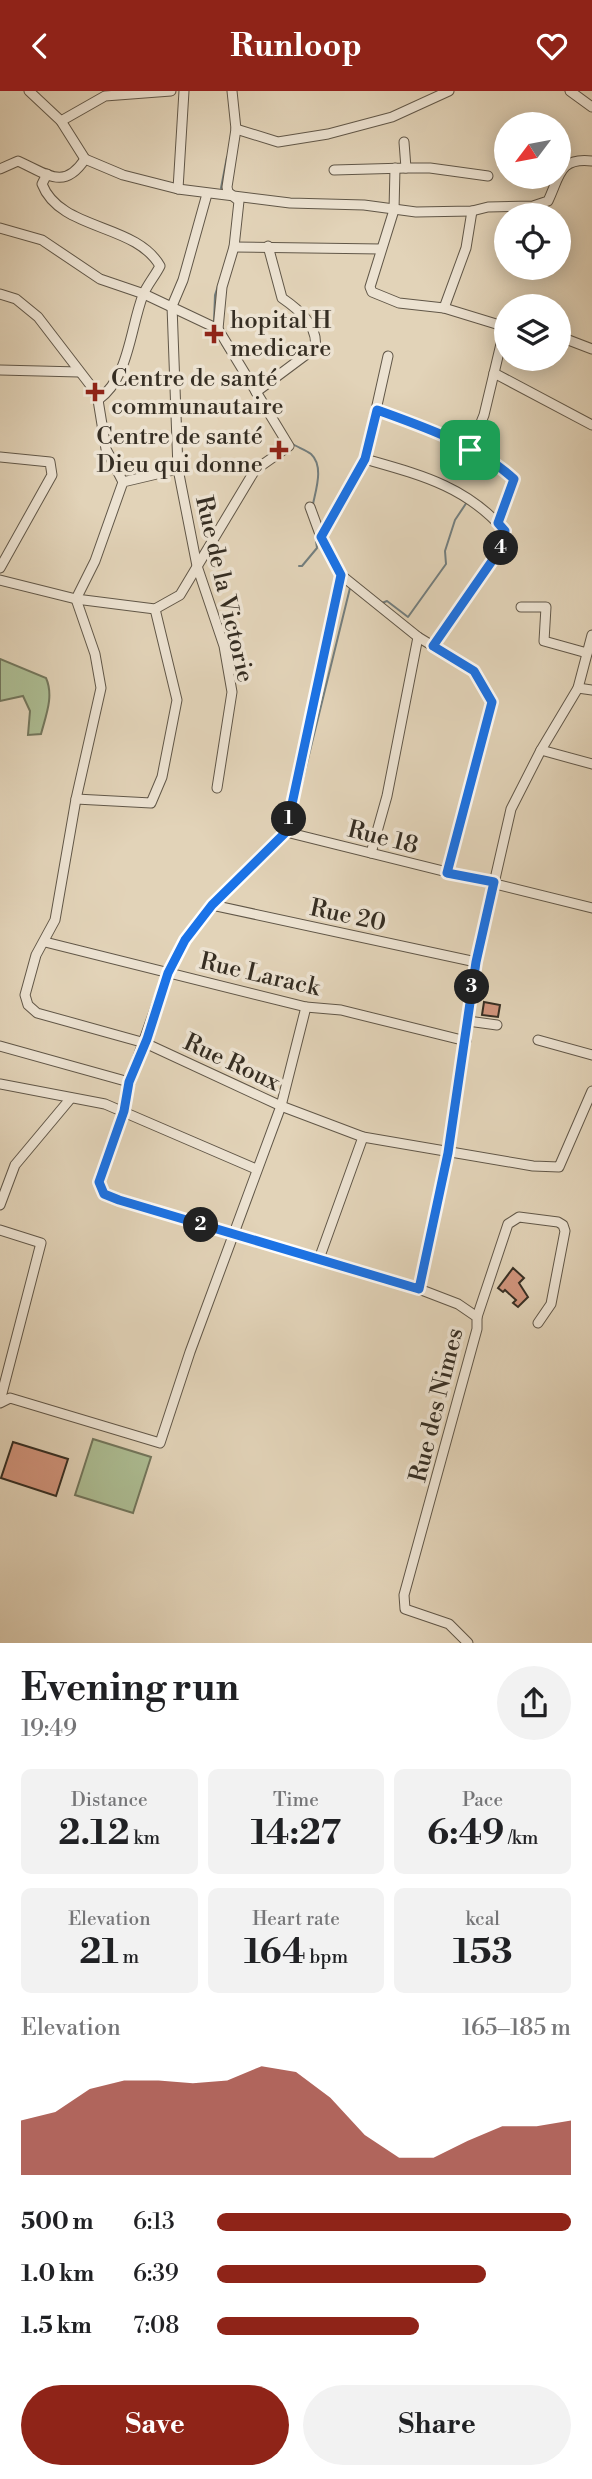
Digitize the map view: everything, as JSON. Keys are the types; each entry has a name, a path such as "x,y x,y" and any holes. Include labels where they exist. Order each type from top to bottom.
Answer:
{"street":[{"path":"29,91 61,121 85,159 123,176 207,194 290,203 364,205 394,210 472,211 488,207 533,206 548,201 565,166 574,160 592,161"},
{"path":"61,121 105,96 171,91"},
{"path":"178,189 184,91"},
{"path":"218,329 222,287 234,247 239,201 227,187 236,129 232,91"},
{"path":"236,129 278,142 328,134 392,117 449,91"},
{"path":"570,91 592,107"},
{"path":"404,142 406,168"},
{"path":"0,169 18,161 62,178 71,176 85,159"},
{"path":"394,168 394,210 370,287 376,295 400,303 444,308 494,324"},
{"path":"334,170 430,168 488,176"},
{"path":"47,174 42,184 47,197 62,208 114,232 154,255 160,267 144,293 129,346 110,391 98,400"},
{"name":"Rue de la Victorie","path":"207,194 183,280 172,306 178,469 197,566 224,646 232,692 217,788"},
{"path":"444,308 466,248 472,211"},
{"path":"0,228 42,240 100,279 144,293 218,329 289,446 255,470 180,596 155,610 76,599 0,580"},
{"path":"256,393 315,348 317,341 310,323 299,309 282,298 268,246"},
{"path":"234,247 382,249"},
{"path":"0,294 16,299 38,317 91,386 98,400 106,449 123,482 95,561 76,599 95,653 101,688 76,799 55,920 45,942"},
{"path":"571,341 592,349"},
{"path":"321,537 365,459 388,356"},
{"path":"0,370 79,372"},
{"path":"470,450 484,415 494,373 592,425"},
{"path":"377,410 426,428 470,450 514,479 498,523"},
{"path":"0,457 50,461 52,475 0,568"},
{"path":"365,459 416,474 460,492 486,509 505,531 501,548 433,646"},
{"path":"123,482 178,469"},
{"path":"310,507 321,537 341,575 418,637 474,671 492,702 447,873"},
{"path":"286,832 341,575"},
{"path":"521,607 546,607 544,641 587,653"},
{"path":"76,799 151,803 162,777 177,700 155,610"},
{"path":"419,1289 448,1153 476,962 511,809 541,750 578,688 592,635"},
{"path":"371,853 387,796 418,637"},
{"path":"578,688 592,690"},
{"path":"541,750 592,764"},
{"name":"Rue 18","path":"286,832 592,908"},
{"name":"Rue des Nimes","path":"286,832 212,905 185,940 168,973 129,1082 124,1111 99,1182 104,1194 419,1289 458,1304 477,1317 477,1329 446,1448 404,1595 405,1608 449,1624 468,1643"},
{"name":"Rue 20","path":"212,905 476,962"},
{"name":"Rue Larack","path":"45,942 306,1007 341,1010 466,1041"},
{"name":"Rue Roux","path":"45,942 36,955 25,995 27,1005 37,1013 145,1043 281,1106 363,1137 448,1153 533,1166 559,1167 592,1091"},
{"path":"0,1402 10,1398 160,1443 190,1352 281,1106 306,1007"},
{"path":"468,1021 497,1025"},
{"path":"538,1040 592,1055"},
{"path":"0,1046 129,1082"},
{"path":"0,1084 105,1104 256,1169"},
{"path":"0,1205 15,1165 71,1098"},
{"path":"319,1259 363,1137"},
{"path":"477,1317 508,1224 519,1217 564,1225 551,1304 538,1323"},
{"path":"0,1230 40,1243 0,1402"}],"green space":[{"path":"0,659 46,678 49,699 41,734 28,735 30,711 23,696 0,701"},
{"path":"93,1439 151,1457 133,1513 75,1495"}],"building":[{"path":"484,1002 500,1005 498,1017 482,1015"},
{"path":"513,1268 524,1278 519,1283 528,1297 518,1307 513,1303 516,1300 505,1290 503,1292 498,1288"},
{"path":"13,1442 68,1459 56,1496 1,1478"}],"waterway":[{"path":"223,192 221,188 227,157"},
{"path":"214,322 215,295 219,283"},
{"path":"222,344 230,357"},
{"path":"291,443 315,459 318,478 313,504"},
{"path":"382,603 387,601 408,617 446,564 445,551 455,520 467,502"},
{"path":"299,566 302,566 317,548 315,533"},
{"path":"293,820 350,588"},
{"path":"278,846 289,836"},
{"path":"132,1091 146,1053 145,1047"}],"place":[{"name":"hopital H medicare","path":"214,334"},
{"name":"Centre de santé communautaire","path":"95,392"},
{"name":"Centre de santé Dieu qui donne","path":"279,450"}],"route":[{"path":"377,410 426,428 470,450 514,479 498,523 505,531 501,548 433,646 474,671 492,702 447,873 494,882 476,962 448,1153 419,1289 119,1200 104,1194 99,1182 124,1111 129,1082 147,1039 168,973 185,940 212,905 286,832 341,575 321,537 365,459 377,410"}]}
